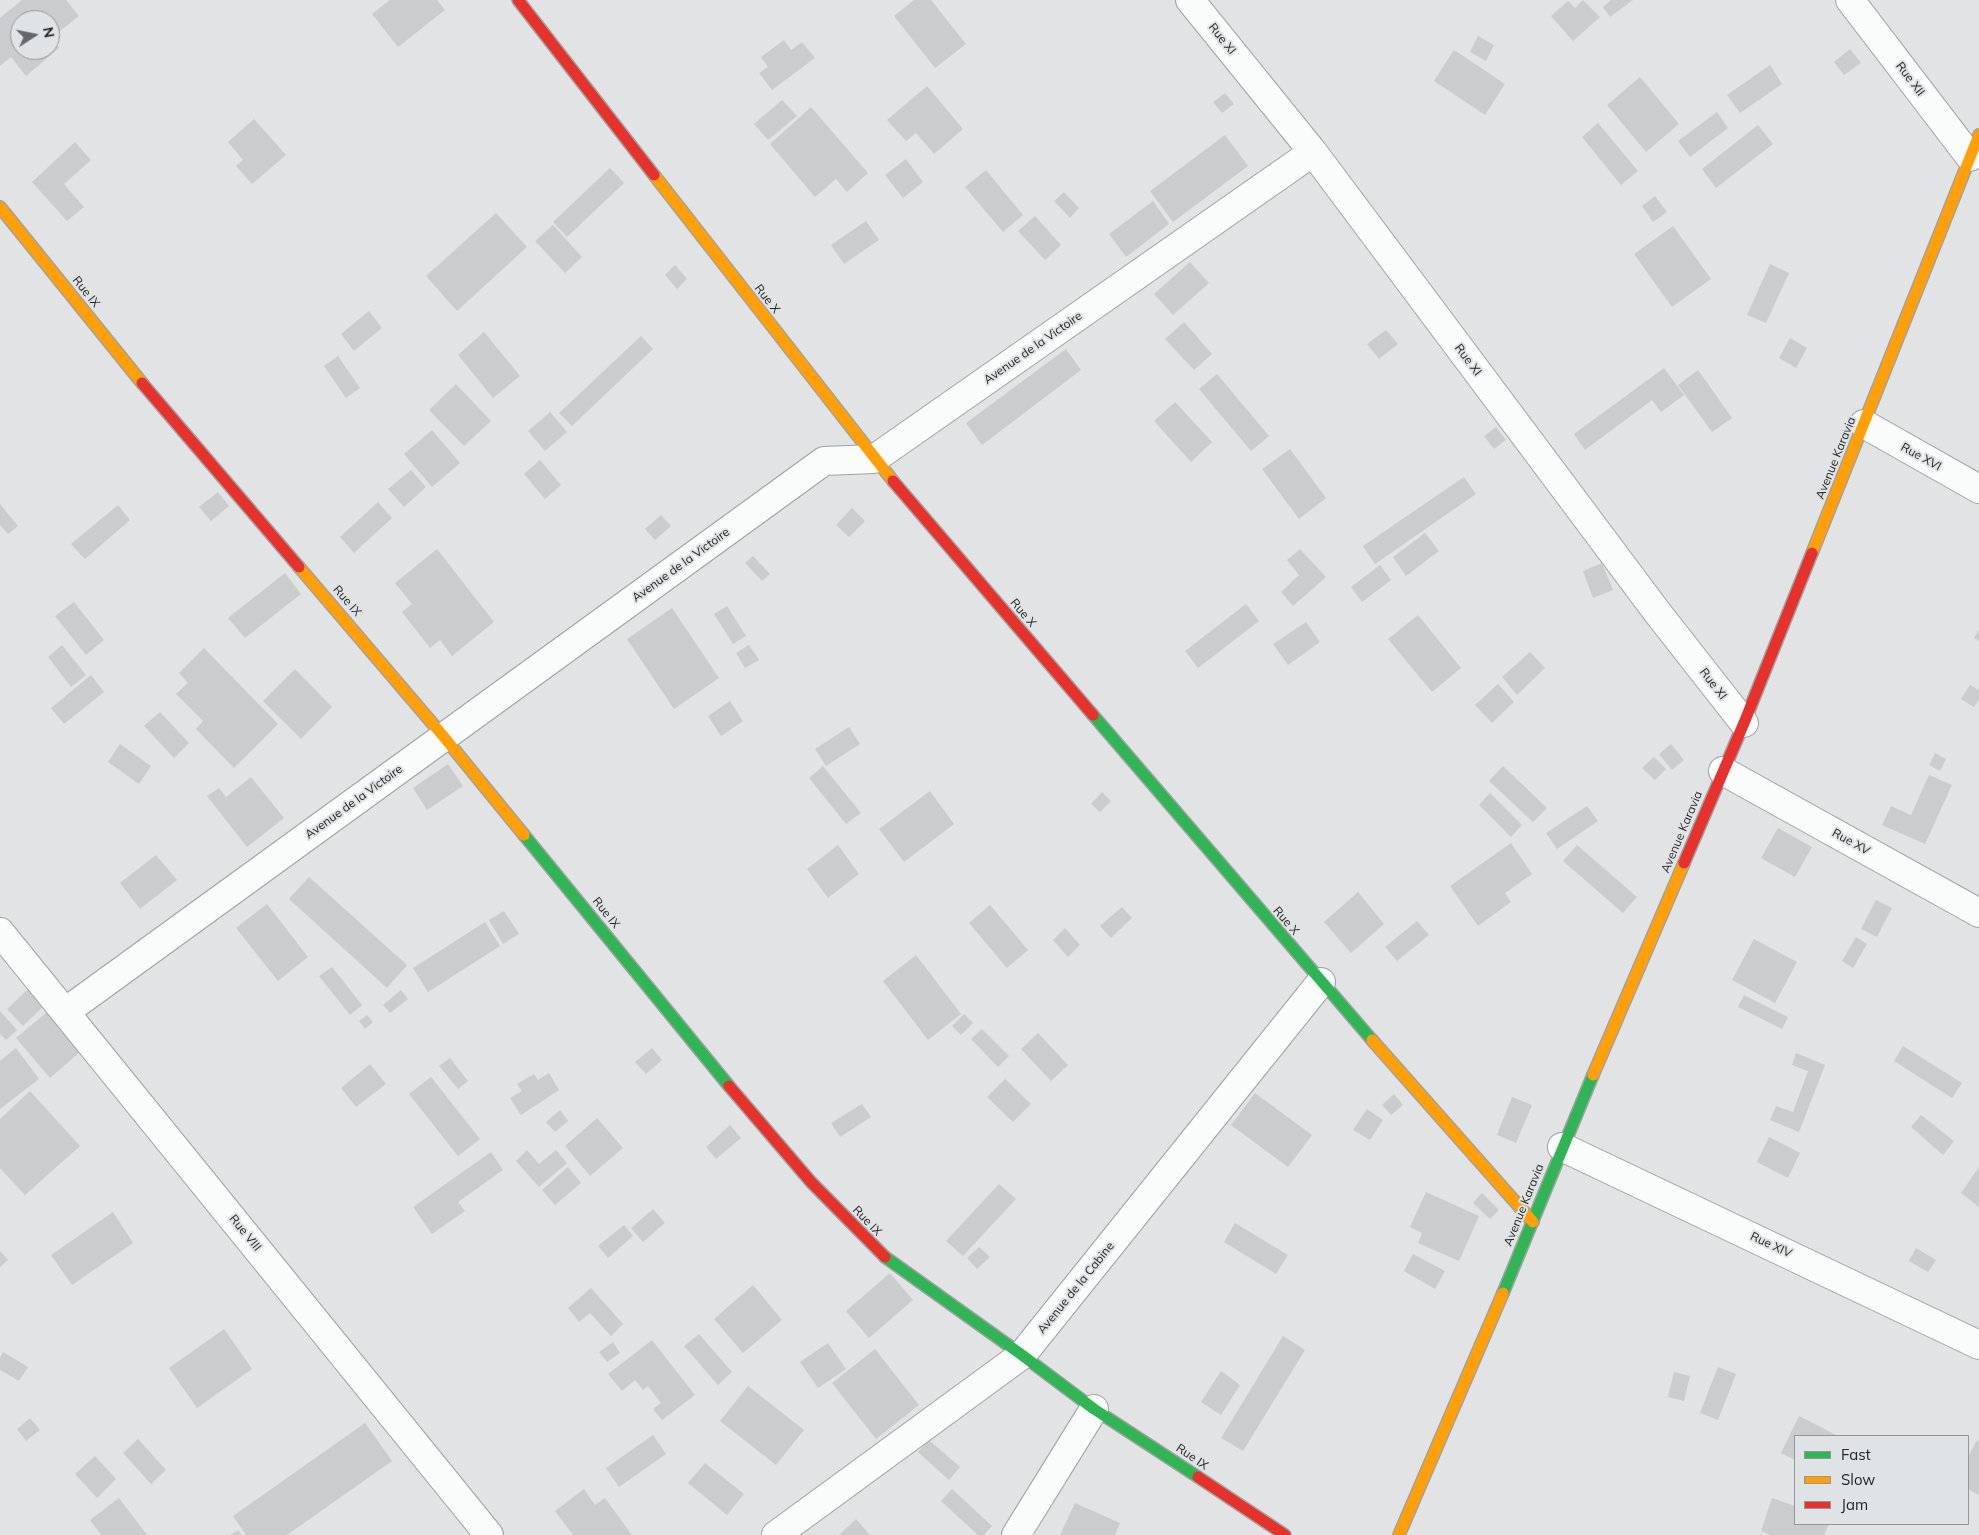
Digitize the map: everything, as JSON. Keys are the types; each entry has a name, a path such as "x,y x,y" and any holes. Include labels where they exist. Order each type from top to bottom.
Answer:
{"street":[{"name":"Rue X","path":"518,0 874,459 1321,982 1533,1222"},
{"name":"Rue XI","path":"1190,0 1313,152 1657,612 1744,723"},
{"name":"Rue XII","path":"1850,0 1975,146"},
{"name":"Avenue Karavia","path":"1399,1535 1533,1222 1562,1147 1744,723 1975,146"},
{"name":"Avenue de la Victoire","path":"65,1012 824,461 874,459 1313,152"},
{"name":"Rue IX","path":"0,207 151,394 444,736 738,1098 810,1182 880,1254 1094,1409 1285,1535"},
{"name":"Rue XVI","path":"1864,424 1979,489"},
{"name":"Rue XV","path":"1722,771 1979,914"},
{"name":"Rue VIII","path":"0,932 490,1535"},
{"name":"Avenue de la Cabine","path":"776,1535 1022,1355 1321,982"},
{"name":"Rue XIV","path":"1562,1147 1979,1345"},
{"path":"1016,1535 1094,1409"}],"building":[{"path":"22,0 66,0 79,16 60,31 60,10 10,10 10,58 0,66 0,18"},
{"path":"390,0 437,0 445,10 398,47 372,14"},
{"path":"914,0 931,0 966,44 935,68 894,16"},
{"path":"1583,0 1600,17 1573,41 1551,16 1568,1 1575,8"},
{"path":"1611,0 1633,0 1610,17 1603,7"},
{"path":"1478,36 1494,45 1486,61 1470,52"},
{"path":"784,40 791,50 802,42 815,58 772,90 759,73 768,67 761,57"},
{"path":"1850,49 1861,63 1844,75 1834,62"},
{"path":"1454,50 1505,84 1485,115 1434,81"},
{"path":"13,60 45,60 26,76"},
{"path":"1770,65 1782,84 1740,113 1727,95"},
{"path":"1640,77 1679,124 1646,152 1607,105"},
{"path":"927,86 963,129 934,154 916,133 906,141 887,120"},
{"path":"1225,93 1234,104 1222,113 1213,102"},
{"path":"782,100 797,116 768,140 754,124"},
{"path":"811,107 868,173 847,192 836,179 815,197 770,144"},
{"path":"1717,112 1728,128 1690,157 1678,141"},
{"path":"254,119 286,155 252,184 236,166 243,160 228,142"},
{"path":"1598,123 1638,171 1621,185 1582,137"},
{"path":"1758,125 1773,144 1716,188 1702,169"},
{"path":"1225,135 1248,166 1173,222 1150,191"},
{"path":"75,142 91,160 64,184 84,207 67,221 32,182"},
{"path":"906,159 923,182 903,198 885,175"},
{"path":"610,168 624,183 567,237 553,222"},
{"path":"986,170 1023,215 1003,232 965,187"},
{"path":"1064,192 1079,208 1070,218 1054,201"},
{"path":"1655,196 1667,212 1653,222 1642,206"},
{"path":"1153,201 1169,224 1126,257 1109,234"},
{"path":"496,213 527,247 457,311 426,276"},
{"path":"1035,216 1061,245 1045,260 1018,231"},
{"path":"866,221 879,240 844,264 831,245"},
{"path":"553,225 582,257 565,273 535,241"},
{"path":"1673,226 1711,279 1672,307 1634,254"},
{"path":"1190,262 1209,283 1173,315 1154,294"},
{"path":"1770,264 1789,273 1766,323 1747,315"},
{"path":"675,265 687,279 677,289 665,275"},
{"path":"369,311 382,328 354,351 341,334"},
{"path":"1184,322 1212,354 1194,370 1165,339"},
{"path":"1386,330 1398,344 1379,359 1367,344"},
{"path":"484,332 520,376 493,398 458,355"},
{"path":"641,336 653,349 572,426 559,413"},
{"path":"1790,338 1807,348 1796,368 1779,358"},
{"path":"1066,349 1081,370 982,445 966,423"},
{"path":"338,356 360,388 346,398 324,366"},
{"path":"1664,368 1684,395 1661,412 1652,400 1585,450 1574,434"},
{"path":"1698,370 1732,418 1712,432 1678,385"},
{"path":"1217,374 1269,436 1251,451 1199,389"},
{"path":"456,384 491,421 464,446 429,410"},
{"path":"1175,402 1212,442 1191,462 1154,421"},
{"path":"550,412 567,432 545,451 528,431"},
{"path":"1496,427 1506,440 1494,449 1484,436"},
{"path":"432,430 460,463 432,487 404,454"},
{"path":"1290,449 1326,498 1299,519 1262,469"},
{"path":"540,460 561,485 545,499 524,474"},
{"path":"411,470 426,487 404,507 388,489"},
{"path":"1464,477 1476,494 1375,564 1363,546"},
{"path":"218,492 229,506 211,521 199,507"},
{"path":"378,502 392,518 354,553 340,537"},
{"path":"0,504 18,526 8,534 0,525"},
{"path":"118,505 130,520 85,559 71,544"},
{"path":"852,508 865,521 849,537 836,525"},
{"path":"661,515 671,526 655,540 645,529"},
{"path":"1425,533 1439,551 1406,576 1393,557"},
{"path":"437,549 494,622 452,656 440,640 430,648 402,612 412,604 395,583"},
{"path":"1300,549 1326,577 1293,606 1281,592 1299,575 1287,560"},
{"path":"753,556 770,574 762,581 745,563"},
{"path":"1602,563 1613,590 1593,598 1583,571"},
{"path":"1380,565 1391,580 1362,602 1351,587"},
{"path":"285,573 301,594 245,638 228,618"},
{"path":"74,602 104,640 86,655 55,616"},
{"path":"1246,604 1259,621 1198,668 1185,651"},
{"path":"727,606 746,636 733,644 714,614"},
{"path":"672,608 719,678 674,709 627,639"},
{"path":"1418,615 1461,668 1432,692 1388,639"},
{"path":"1306,622 1320,642 1288,665 1273,644"},
{"path":"1979,630 1979,641 1974,638"},
{"path":"62,645 86,675 71,687 48,657"},
{"path":"749,645 759,660 745,668 736,653"},
{"path":"204,648 278,724 234,768 196,729 203,721 176,694 188,683 179,673"},
{"path":"1530,652 1545,668 1517,695 1502,677"},
{"path":"295,669 332,707 301,739 263,701"},
{"path":"91,675 104,692 64,724 51,708"},
{"path":"1498,684 1514,702 1492,723 1475,705"},
{"path":"1970,685 1979,690 1979,699 1974,707 1961,699"},
{"path":"730,701 743,721 721,736 708,716"},
{"path":"160,712 189,743 174,758 144,726"},
{"path":"849,727 860,744 826,766 815,749"},
{"path":"120,744 151,766 139,784 108,762"},
{"path":"1671,744 1684,760 1672,770 1659,754"},
{"path":"1935,753 1946,759 1940,771 1929,765"},
{"path":"1654,757 1666,769 1655,780 1642,768"},
{"path":"448,764 463,786 427,810 413,788"},
{"path":"823,766 861,813 846,824 809,778"},
{"path":"1503,766 1547,808 1533,822 1489,781"},
{"path":"1929,775 1952,785 1925,844 1882,825 1891,806 1911,815"},
{"path":"251,777 284,818 247,847 207,796 219,788 226,797"},
{"path":"930,791 954,824 904,862 879,829"},
{"path":"1102,792 1111,801 1100,812 1091,804"},
{"path":"1490,793 1522,825 1511,837 1479,805"},
{"path":"1587,806 1598,821 1557,849 1546,833"},
{"path":"1778,828 1812,847 1795,877 1761,858"},
{"path":"1511,843 1532,874 1505,893 1511,902 1478,926 1450,886"},
{"path":"838,845 859,874 828,898 807,869"},
{"path":"1577,845 1637,897 1623,913 1563,861"},
{"path":"156,855 177,880 140,909 120,883"},
{"path":"309,877 407,965 387,988 289,899"},
{"path":"1358,892 1384,924 1351,953 1324,922"},
{"path":"1876,900 1892,908 1877,937 1861,929"},
{"path":"267,904 308,957 278,981 236,928"},
{"path":"990,905 1028,950 1007,968 969,923"},
{"path":"1122,907 1132,918 1111,938 1100,926"},
{"path":"504,911 519,934 503,944 489,920"},
{"path":"1417,921 1429,935 1397,961 1385,947"},
{"path":"485,922 500,946 428,992 413,968"},
{"path":"1065,928 1080,945 1068,957 1053,940"},
{"path":"1856,937 1867,944 1853,968 1842,961"},
{"path":"1754,939 1797,962 1775,1003 1732,980"},
{"path":"916,955 961,1014 928,1040 883,981"},
{"path":"332,967 362,1005 350,1015 319,976"},
{"path":"28,989 44,1006 23,1026 7,1009"},
{"path":"401,990 408,999 390,1013 383,1005"},
{"path":"1744,995 1788,1017 1782,1029 1738,1007"},
{"path":"0,1011 17,1030 6,1040 0,1034"},
{"path":"47,1012 81,1051 50,1078 16,1038"},
{"path":"964,1014 973,1023 961,1035 952,1026"},
{"path":"367,1015 373,1022 365,1029 359,1021"},
{"path":"982,1029 1009,1056 998,1067 971,1039"},
{"path":"1038,1033 1068,1065 1051,1081 1021,1049"},
{"path":"1903,1046 1962,1083 1952,1098 1894,1061"},
{"path":"16,1048 39,1079 0,1109 0,1061"},
{"path":"652,1048 662,1060 646,1074 635,1062"},
{"path":"1796,1053 1825,1065 1799,1132 1770,1120 1776,1106 1793,1112 1808,1071 1792,1065"},
{"path":"450,1058 468,1081 458,1089 439,1066"},
{"path":"370,1064 386,1084 356,1107 341,1088"},
{"path":"549,1073 559,1090 521,1115 510,1098 522,1091 517,1084 534,1074 538,1080"},
{"path":"431,1077 480,1139 458,1156 409,1094"},
{"path":"1005,1079 1031,1104 1013,1122 987,1097"},
{"path":"30,1091 80,1146 25,1195 0,1168 0,1119"},
{"path":"1255,1093 1312,1135 1288,1167 1231,1125"},
{"path":"1394,1094 1403,1105 1391,1115 1382,1105"},
{"path":"1512,1097 1532,1105 1516,1143 1497,1135"},
{"path":"862,1104 871,1117 840,1137 831,1123"},
{"path":"1367,1109 1383,1120 1370,1140 1353,1130"},
{"path":"560,1110 568,1121 555,1132 546,1122"},
{"path":"1921,1115 1954,1141 1943,1155 1911,1127"},
{"path":"597,1118 623,1148 590,1176 565,1146"},
{"path":"730,1125 741,1138 716,1159 706,1147"},
{"path":"1769,1137 1800,1153 1788,1178 1757,1162"},
{"path":"527,1150 539,1164 556,1150 567,1163 539,1187 516,1161"},
{"path":"491,1152 503,1170 458,1202 465,1211 432,1234 413,1207"},
{"path":"568,1167 581,1183 555,1205 542,1190"},
{"path":"1979,1167 1979,1207 1961,1193"},
{"path":"999,1184 1016,1199 963,1256 946,1241"},
{"path":"1426,1192 1479,1216 1459,1261 1418,1243 1422,1233 1410,1227"},
{"path":"1482,1193 1499,1210 1490,1219 1473,1203"},
{"path":"653,1209 665,1223 643,1242 631,1228"},
{"path":"113,1212 133,1243 72,1285 51,1255"},
{"path":"1235,1223 1288,1255 1276,1274 1224,1242"},
{"path":"624,1225 633,1236 608,1258 598,1246"},
{"path":"979,1247 990,1257 977,1269 967,1258"},
{"path":"1916,1248 1936,1260 1928,1272 1909,1261"},
{"path":"0,1251 8,1260 0,1267"},
{"path":"1413,1254 1445,1271 1435,1289 1404,1271"},
{"path":"890,1273 913,1300 869,1338 846,1311"},
{"path":"753,1285 782,1320 743,1353 714,1319"},
{"path":"591,1288 623,1324 611,1336 590,1313 579,1322 568,1308"},
{"path":"224,1329 252,1369 197,1408 169,1368"},
{"path":"699,1334 732,1372 718,1385 684,1346"},
{"path":"1283,1336 1305,1350 1243,1451 1221,1438"},
{"path":"652,1340 695,1395 662,1420 653,1409 661,1403 648,1386 643,1390 635,1380 622,1391 608,1374"},
{"path":"613,1342 620,1353 607,1362 599,1352"},
{"path":"828,1343 846,1369 818,1388 800,1362"},
{"path":"875,1349 919,1405 876,1439 832,1383"},
{"path":"3,1352 28,1367 19,1381 0,1370 0,1358"},
{"path":"1718,1367 1736,1374 1718,1420 1700,1413"},
{"path":"1221,1371 1240,1385 1221,1415 1201,1402"},
{"path":"1674,1372 1690,1376 1684,1401 1668,1397"},
{"path":"748,1386 804,1430 776,1465 720,1421"},
{"path":"1799,1416 1836,1435 1794,1435 1794,1460 1781,1453"},
{"path":"30,1418 40,1430 26,1441 17,1429"},
{"path":"365,1423 392,1461 287,1535 246,1535 233,1516"},
{"path":"653,1435 666,1454 619,1487 606,1468"},
{"path":"138,1439 166,1470 151,1484 123,1453"},
{"path":"929,1440 960,1467 949,1480 918,1452"},
{"path":"1977,1440 1979,1442 1979,1495 1969,1490 1969,1455"},
{"path":"95,1456 116,1479 97,1498 75,1474"},
{"path":"705,1463 744,1494 727,1515 688,1483"},
{"path":"584,1489 595,1505 605,1498 632,1535 573,1535 555,1511"},
{"path":"952,1489 992,1526 984,1535 978,1535 941,1501"},
{"path":"119,1498 147,1535 101,1535 90,1520"},
{"path":"1772,1498 1794,1506 1794,1525 1829,1525 1824,1535 1770,1535 1761,1531"},
{"path":"1075,1503 1120,1523 1115,1535 1060,1535"},
{"path":"856,1519 870,1535 839,1535"},
{"path":"238,1530 242,1535 231,1535"}],"traffic: fast":[{"path":"1093,715 1372,1040"},
{"path":"524,835 729,1086"},
{"path":"1503,1293 1593,1075"},
{"path":"885,1257 1094,1409 1198,1477"}],"traffic: slow":[{"path":"1812,553 1979,135"},
{"path":"654,175 893,481"},
{"path":"0,207 142,383"},
{"path":"299,567 444,737 524,835"},
{"path":"1593,1075 1684,863"},
{"path":"1372,1040 1533,1222"},
{"path":"1399,1535 1503,1293"}],"traffic: jam":[{"path":"518,0 654,175"},
{"path":"142,383 299,567"},
{"path":"893,481 1093,715"},
{"path":"1684,863 1744,723 1812,553"},
{"path":"729,1086 811,1182 885,1257"},
{"path":"1198,1477 1285,1535"}]}
